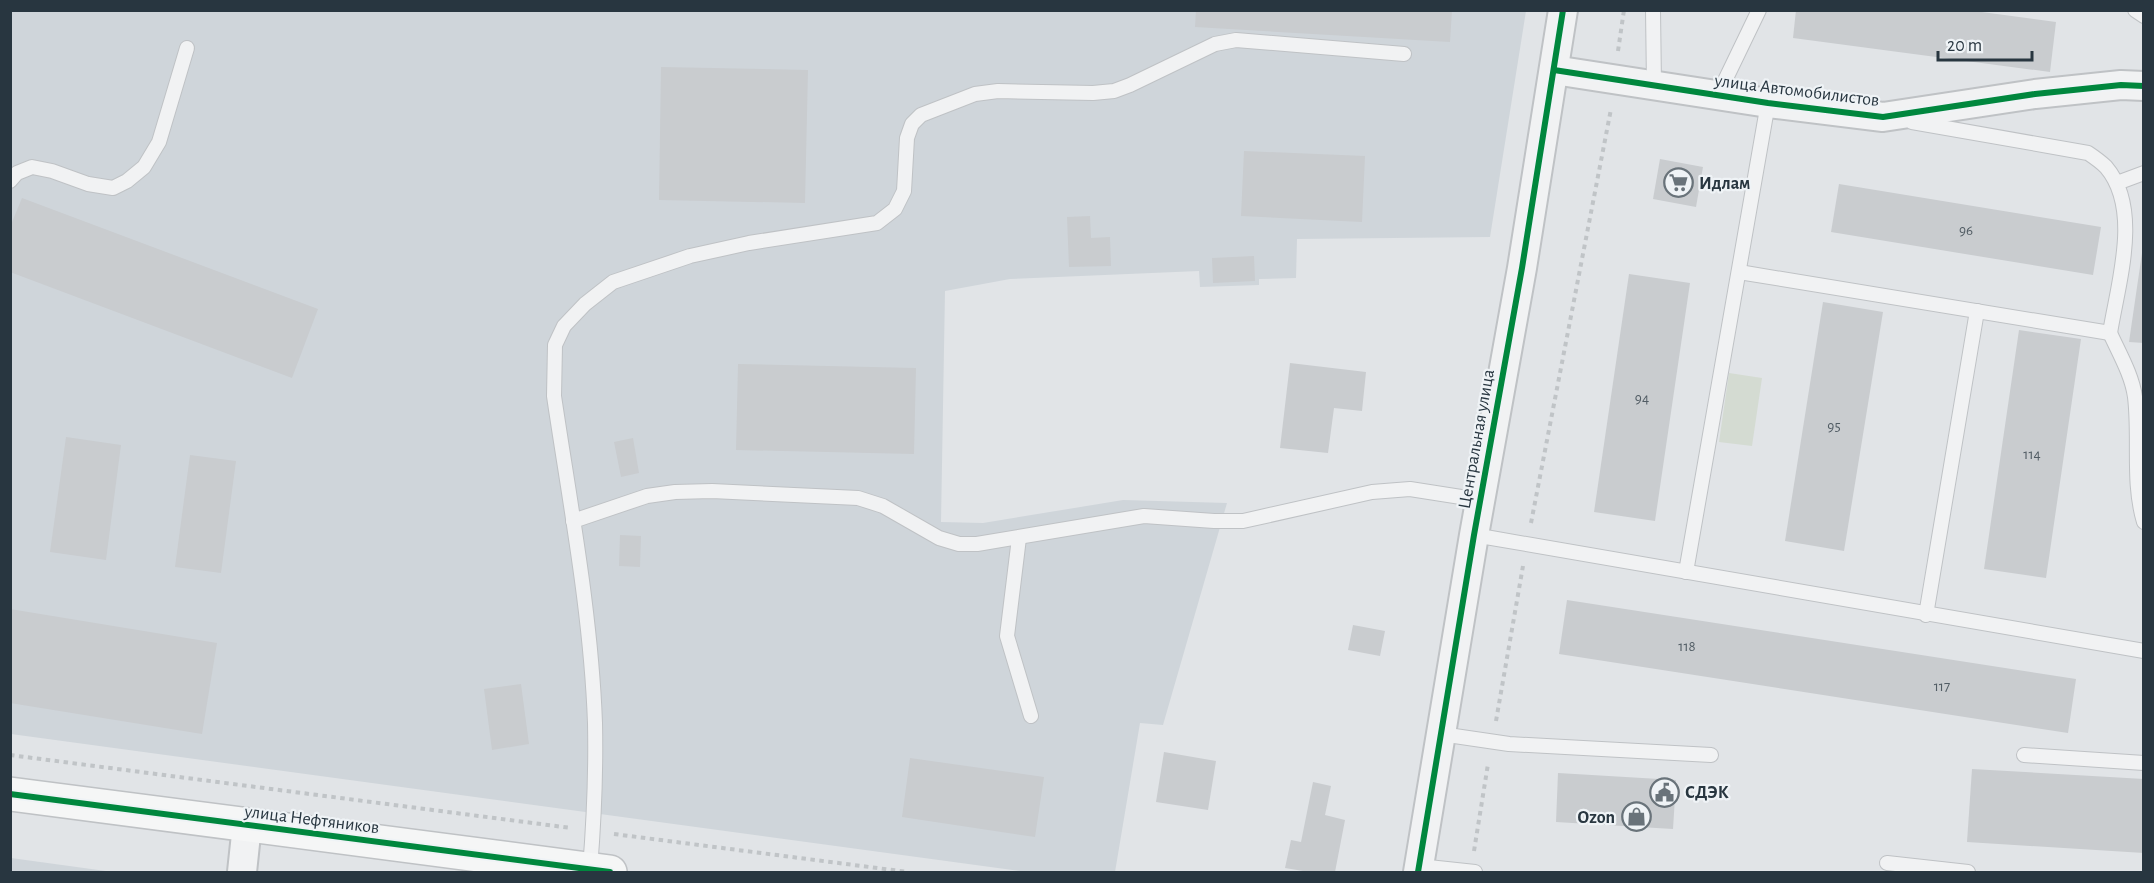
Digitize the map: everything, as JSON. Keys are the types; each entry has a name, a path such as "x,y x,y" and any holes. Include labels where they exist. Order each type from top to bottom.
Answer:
{"street":[{"name":"Центральная улица","path":"1419,869 1474,535 1522,268 1563,10"},
{"name":"улица Автомобилистов","path":"1554,70 1768,103 1883,117 2034,94 2121,85 2144,86"},
{"name":"улица Нефтяников","path":"10,794 247,825 506,866 600,871"},
{"path":"242,873 247,825"}],"lane":[{"path":"1653,10 1654,85"},
{"path":"1718,95 1759,10"},
{"path":"2135,10 2144,16"},
{"path":"600,871 594,831 596,782 593,700 584,593 554,396 555,345 564,326 585,304 613,282 690,256 739,245 877,223 895,209 904,191 907,138 912,124 921,116 975,94 998,91 1093,93 1113,91 1215,44 1236,40 1404,54"},
{"path":"10,181 18,173 32,167 52,171 88,184 113,188 127,181 144,167 159,142 187,48"},
{"path":"1686,572 1768,103"},
{"path":"1883,117 2088,153 2105,166 2116,183 2124,211 2126,234 2110,333 2130,379 2134,397 2139,505 2144,522"},
{"path":"2116,183 2144,173"},
{"path":"1739,272 2110,333"},
{"path":"1926,615 1977,311"},
{"path":"573,521 648,496 675,492 712,491 858,498 883,506 939,538 959,544 977,544 1144,516 1243,521 1372,492 1410,489 1480,500"},
{"path":"1474,535 2144,651"},
{"path":"1019,538 1007,636 1031,716"},
{"path":"1441,734 1492,743 1711,756"},
{"path":"2024,755 2144,763"},
{"path":"1887,864 1968,873"},
{"path":"1419,869 1474,873"}],"path":[{"path":"1474,873 1473,844 1527,544 1612,102 1624,10"},
{"path":"10,755 908,873"}],"shaded area":[{"path":"11,11 1526,11 1490,237 1297,239 1296,278 1259,279 1259,285 1200,287 1199,271 1010,279 945,291 941,522 983,523 1123,500 1227,503 1163,725 1140,723 1115,872 1027,872 11,734"},
{"path":"1729,373 1762,378 1752,446 1719,442"},
{"path":"11,858 113,872 11,872"}],"building":[{"path":"1196,10 1452,10 1450,42 1195,27"},
{"path":"1796,10 1967,10 2056,22 2050,72 1793,38"},
{"path":"661,67 808,70 805,203 659,200"},
{"path":"1244,151 1365,156 1362,222 1241,216"},
{"name":"Идлам","path":"1660,159 1703,167 1696,207 1653,199"},
{"path":"1839,184 2101,227 2093,275 1831,232"},
{"path":"22,198 318,309 292,378 10,272 10,227"},
{"path":"1090,216 1091,238 1110,237 1111,266 1069,267 1067,217"},
{"path":"2142,253 2144,253 2144,343 2129,342"},
{"path":"1254,256 1255,281 1213,283 1212,258"},
{"path":"1629,274 1690,283 1655,521 1594,512"},
{"path":"1823,302 1883,312 1844,551 1785,541"},
{"path":"2019,330 2081,339 2046,578 1984,569"},
{"path":"1290,363 1366,372 1362,411 1334,408 1328,453 1280,448"},
{"path":"738,364 916,368 914,454 736,450"},
{"path":"66,437 121,445 106,560 50,552"},
{"path":"633,438 639,473 621,477 614,442"},
{"path":"190,455 236,461 221,573 175,567"},
{"path":"620,535 641,536 640,567 619,566"},
{"path":"1567,600 2076,679 2068,733 1559,654"},
{"path":"10,609 217,643 202,734 10,703"},
{"path":"1353,625 1385,631 1380,656 1348,650"},
{"path":"521,684 529,744 492,750 484,689"},
{"path":"1164,752 1216,761 1208,810 1156,802"},
{"path":"910,758 1044,777 1035,837 902,817"},
{"path":"1972,769 2144,779 2144,853 1967,842"},
{"path":"1558,773 1676,780 1673,829 1556,822"},
{"path":"1313,782 1331,786 1325,815 1345,820 1335,872 1309,872 1285,868 1291,840 1301,842"}],"cycle path":[{"path":"1418,872 1474,535 1522,268 1563,10"},
{"path":"1554,70 1768,103 1883,117 2035,94 2121,85 2144,86"},
{"path":"10,794 610,872"}],"place":[{"name":"Идлам","path":"1678,183"},
{"name":"СДЭК","path":"1664,792"},
{"name":"Ozon","path":"1636,817"}]}
